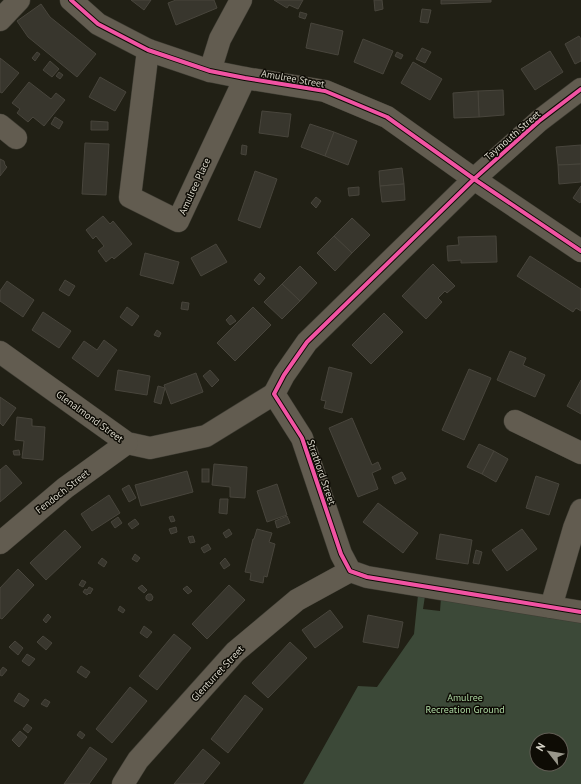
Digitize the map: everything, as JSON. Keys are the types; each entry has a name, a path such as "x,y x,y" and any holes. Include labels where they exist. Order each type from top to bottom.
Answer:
{"street":[{"path":"0,20 19,0"},
{"name":"Amulree Street","path":"71,0 98,24 148,50 210,71 325,91 387,117 474,179 581,251"},
{"path":"210,71 220,39 241,0"},
{"name":"Amulree Place","path":"148,50 130,197 178,221 245,78"},
{"name":"Taymouth Street","path":"474,179 539,121 581,89"},
{"path":"274,394 284,375 308,342 474,179"},
{"name":"Glenalmond Street","path":"0,352 127,443 150,448 206,436 274,394"},
{"name":"Strathord Street","path":"274,394 302,438 341,554 350,571"},
{"path":"515,421 581,453"},
{"name":"Fendoch Street","path":"0,543 65,488 127,443"},
{"path":"551,607 574,528 581,510"},
{"path":"350,571 367,577 581,612"},
{"name":"Glenturret Street","path":"123,784 138,760 235,652 297,600 350,571"}],"green space":[{"name":"Amulree Recreation Ground","path":"418,595 425,596 423,609 440,611 441,598 581,623 581,784 303,784 358,686 377,687 414,634"}],"building":[{"path":"131,0 151,0 144,10"},
{"path":"176,0 214,0 217,8 176,25 168,3"},
{"path":"274,0 303,0 298,9 289,5 287,8"},
{"path":"374,0 382,0 383,9 375,11"},
{"path":"441,0 491,0 491,2 441,4"},
{"path":"41,4 50,17 96,54 77,77 28,37 17,21"},
{"path":"422,9 431,10 428,23 420,22"},
{"path":"300,12 307,14 305,19 299,17"},
{"path":"311,23 343,31 338,55 306,48"},
{"path":"579,36 581,39 581,61 575,64 565,44"},
{"path":"363,39 393,51 383,74 354,62"},
{"path":"422,48 431,52 425,63 416,59"},
{"path":"550,51 563,72 535,90 521,69"},
{"path":"37,52 40,54 35,61 32,58"},
{"path":"397,52 403,55 401,59 395,56"},
{"path":"0,58 19,73 2,93 0,92"},
{"path":"50,61 59,69 52,77 43,70"},
{"path":"413,62 442,79 430,100 401,83"},
{"path":"59,72 63,75 60,79 56,76"},
{"path":"100,77 126,92 115,111 89,97"},
{"path":"29,82 51,99 56,93 65,100 44,126 33,117 28,122 17,113 20,109 12,103"},
{"path":"503,90 504,115 479,117 478,91"},
{"path":"478,91 479,117 454,118 453,93"},
{"path":"262,111 291,114 288,137 259,133"},
{"path":"55,117 63,122 59,129 51,124"},
{"path":"91,121 108,122 108,130 91,130"},
{"path":"310,124 334,132 325,156 301,147"},
{"path":"334,132 357,141 348,165 325,156"},
{"path":"85,143 109,144 106,195 82,194"},
{"path":"242,145 247,146 246,155 241,154"},
{"path":"581,145 581,164 558,165 556,147"},
{"path":"0,159 4,161 7,167 0,176"},
{"path":"581,164 581,182 559,184 558,165"},
{"path":"402,168 404,184 380,186 379,171"},
{"path":"255,171 277,179 260,228 238,220"},
{"path":"404,184 405,200 382,202 380,186"},
{"path":"581,186 581,201 580,203 573,198"},
{"path":"359,187 359,195 349,196 348,188"},
{"path":"316,197 321,201 316,208 311,203"},
{"path":"103,216 110,224 113,221 132,244 114,259 112,257 106,262 98,251 104,246 96,236 93,239 86,230"},
{"path":"352,218 370,235 352,253 334,236"},
{"path":"334,236 352,253 335,271 317,253"},
{"path":"496,236 497,262 461,263 461,260 448,261 447,246 459,245 458,237"},
{"path":"216,244 227,262 201,276 191,258"},
{"path":"145,253 179,262 173,284 140,275"},
{"path":"530,256 581,289 581,311 576,308 573,312 517,276"},
{"path":"433,264 455,286 447,293 445,291 438,298 442,302 426,319 402,296"},
{"path":"300,266 317,283 300,301 282,284"},
{"path":"260,273 265,278 259,285 254,280"},
{"path":"65,280 75,286 69,296 59,290"},
{"path":"7,281 34,300 23,317 0,301 0,291"},
{"path":"282,284 300,301 282,319 264,302"},
{"path":"182,302 189,303 188,310 181,309"},
{"path":"127,307 139,316 132,326 120,317"},
{"path":"253,307 271,325 235,361 217,343"},
{"path":"43,312 71,331 59,348 32,330"},
{"path":"384,313 403,332 371,364 352,345"},
{"path":"231,315 236,321 230,325 226,320"},
{"path":"157,330 161,333 159,337 154,335"},
{"path":"104,340 117,350 98,377 72,358 84,341 97,350"},
{"path":"510,351 526,358 523,365 545,375 535,397 497,380"},
{"path":"329,367 352,373 342,413 324,408 326,401 321,400"},
{"path":"469,369 491,378 464,440 442,430"},
{"path":"118,370 150,376 147,395 115,390"},
{"path":"210,370 219,380 212,387 203,376"},
{"path":"196,373 203,392 171,404 164,385"},
{"path":"581,380 581,414 567,406"},
{"path":"158,386 165,388 161,404 154,402"},
{"path":"0,397 16,408 3,426 0,423"},
{"path":"17,417 32,419 32,426 45,427 43,460 22,458 24,441 15,440"},
{"path":"352,418 372,465 378,462 381,469 372,473 378,489 358,497 329,428"},
{"path":"479,444 494,451 482,474 467,467"},
{"path":"19,450 20,455 14,455 13,451"},
{"path":"494,451 508,459 496,482 482,474"},
{"path":"214,464 247,467 245,498 230,497 230,487 212,485"},
{"path":"6,465 22,483 0,502 0,470"},
{"path":"202,469 209,469 209,482 202,482"},
{"path":"187,471 193,492 141,506 135,485"},
{"path":"402,472 406,479 395,484 392,477"},
{"path":"536,476 559,484 549,515 526,508"},
{"path":"277,484 287,515 267,522 257,491"},
{"path":"129,485 136,498 129,502 122,489"},
{"path":"109,495 120,513 92,531 81,514"},
{"path":"220,499 228,499 227,514 219,513"},
{"path":"378,503 418,533 403,553 363,522"},
{"path":"173,516 175,521 171,522 169,517"},
{"path":"287,516 290,523 277,528 275,521"},
{"path":"118,517 122,523 115,528 111,522"},
{"path":"135,519 139,524 132,529 128,524"},
{"path":"176,527 177,532 171,534 169,529"},
{"path":"229,529 232,534 226,538 223,533"},
{"path":"257,529 272,533 269,542 275,544 267,577 264,576 263,583 250,580 251,573 245,572"},
{"path":"522,529 537,549 507,571 492,550"},
{"path":"65,530 81,547 46,580 30,563"},
{"path":"440,534 472,540 468,564 436,559"},
{"path":"193,536 195,542 190,543 188,537"},
{"path":"208,544 211,549 204,553 201,548"},
{"path":"476,550 482,552 479,564 473,563"},
{"path":"135,554 140,558 137,562 132,559"},
{"path":"102,558 107,562 104,567 98,563"},
{"path":"225,558 230,565 224,569 220,563"},
{"path":"18,569 34,585 2,619 0,618 0,588"},
{"path":"82,580 86,582 83,587 79,585"},
{"path":"142,585 147,590 144,593 138,588"},
{"path":"229,585 245,600 207,639 192,624"},
{"path":"187,586 192,591 188,594 183,589"},
{"path":"89,587 93,589 90,594 89,593 87,595 83,592"},
{"path":"148,594 151,594 153,597 152,600 149,601 146,599"},
{"path":"120,606 125,610 123,613 118,610"},
{"path":"330,610 343,627 315,648 302,630"},
{"path":"48,614 51,617 46,623 43,620"},
{"path":"368,615 403,622 398,648 363,642"},
{"path":"144,626 152,632 147,638 140,633"},
{"path":"174,634 191,648 157,690 139,676"},
{"path":"43,636 52,643 46,650 37,642"},
{"path":"15,641 23,648 18,655 9,647"},
{"path":"290,642 307,658 268,698 252,683"},
{"path":"27,654 35,659 29,666 22,661"},
{"path":"81,666 90,672 86,678 77,672"},
{"path":"3,667 7,670 2,676 0,675 0,671"},
{"path":"130,687 147,701 112,743 96,729"},
{"path":"19,693 29,700 24,707 14,701"},
{"path":"245,695 263,709 228,753 211,739"},
{"path":"45,699 50,702 47,707 41,704"},
{"path":"27,724 32,728 28,733 23,729"},
{"path":"20,731 27,737 19,747 12,740"},
{"path":"80,731 85,735 82,739 77,735"},
{"path":"90,747 107,759 89,784 64,784"},
{"path":"203,749 220,763 203,784 174,784"}],"cycle path":[{"path":"71,0 98,24 148,50 210,71 325,91 387,117 474,179 581,251"},
{"path":"581,89 539,121 474,179 307,342 284,375 274,394 302,438 341,554 350,571 367,577 581,612"}]}
